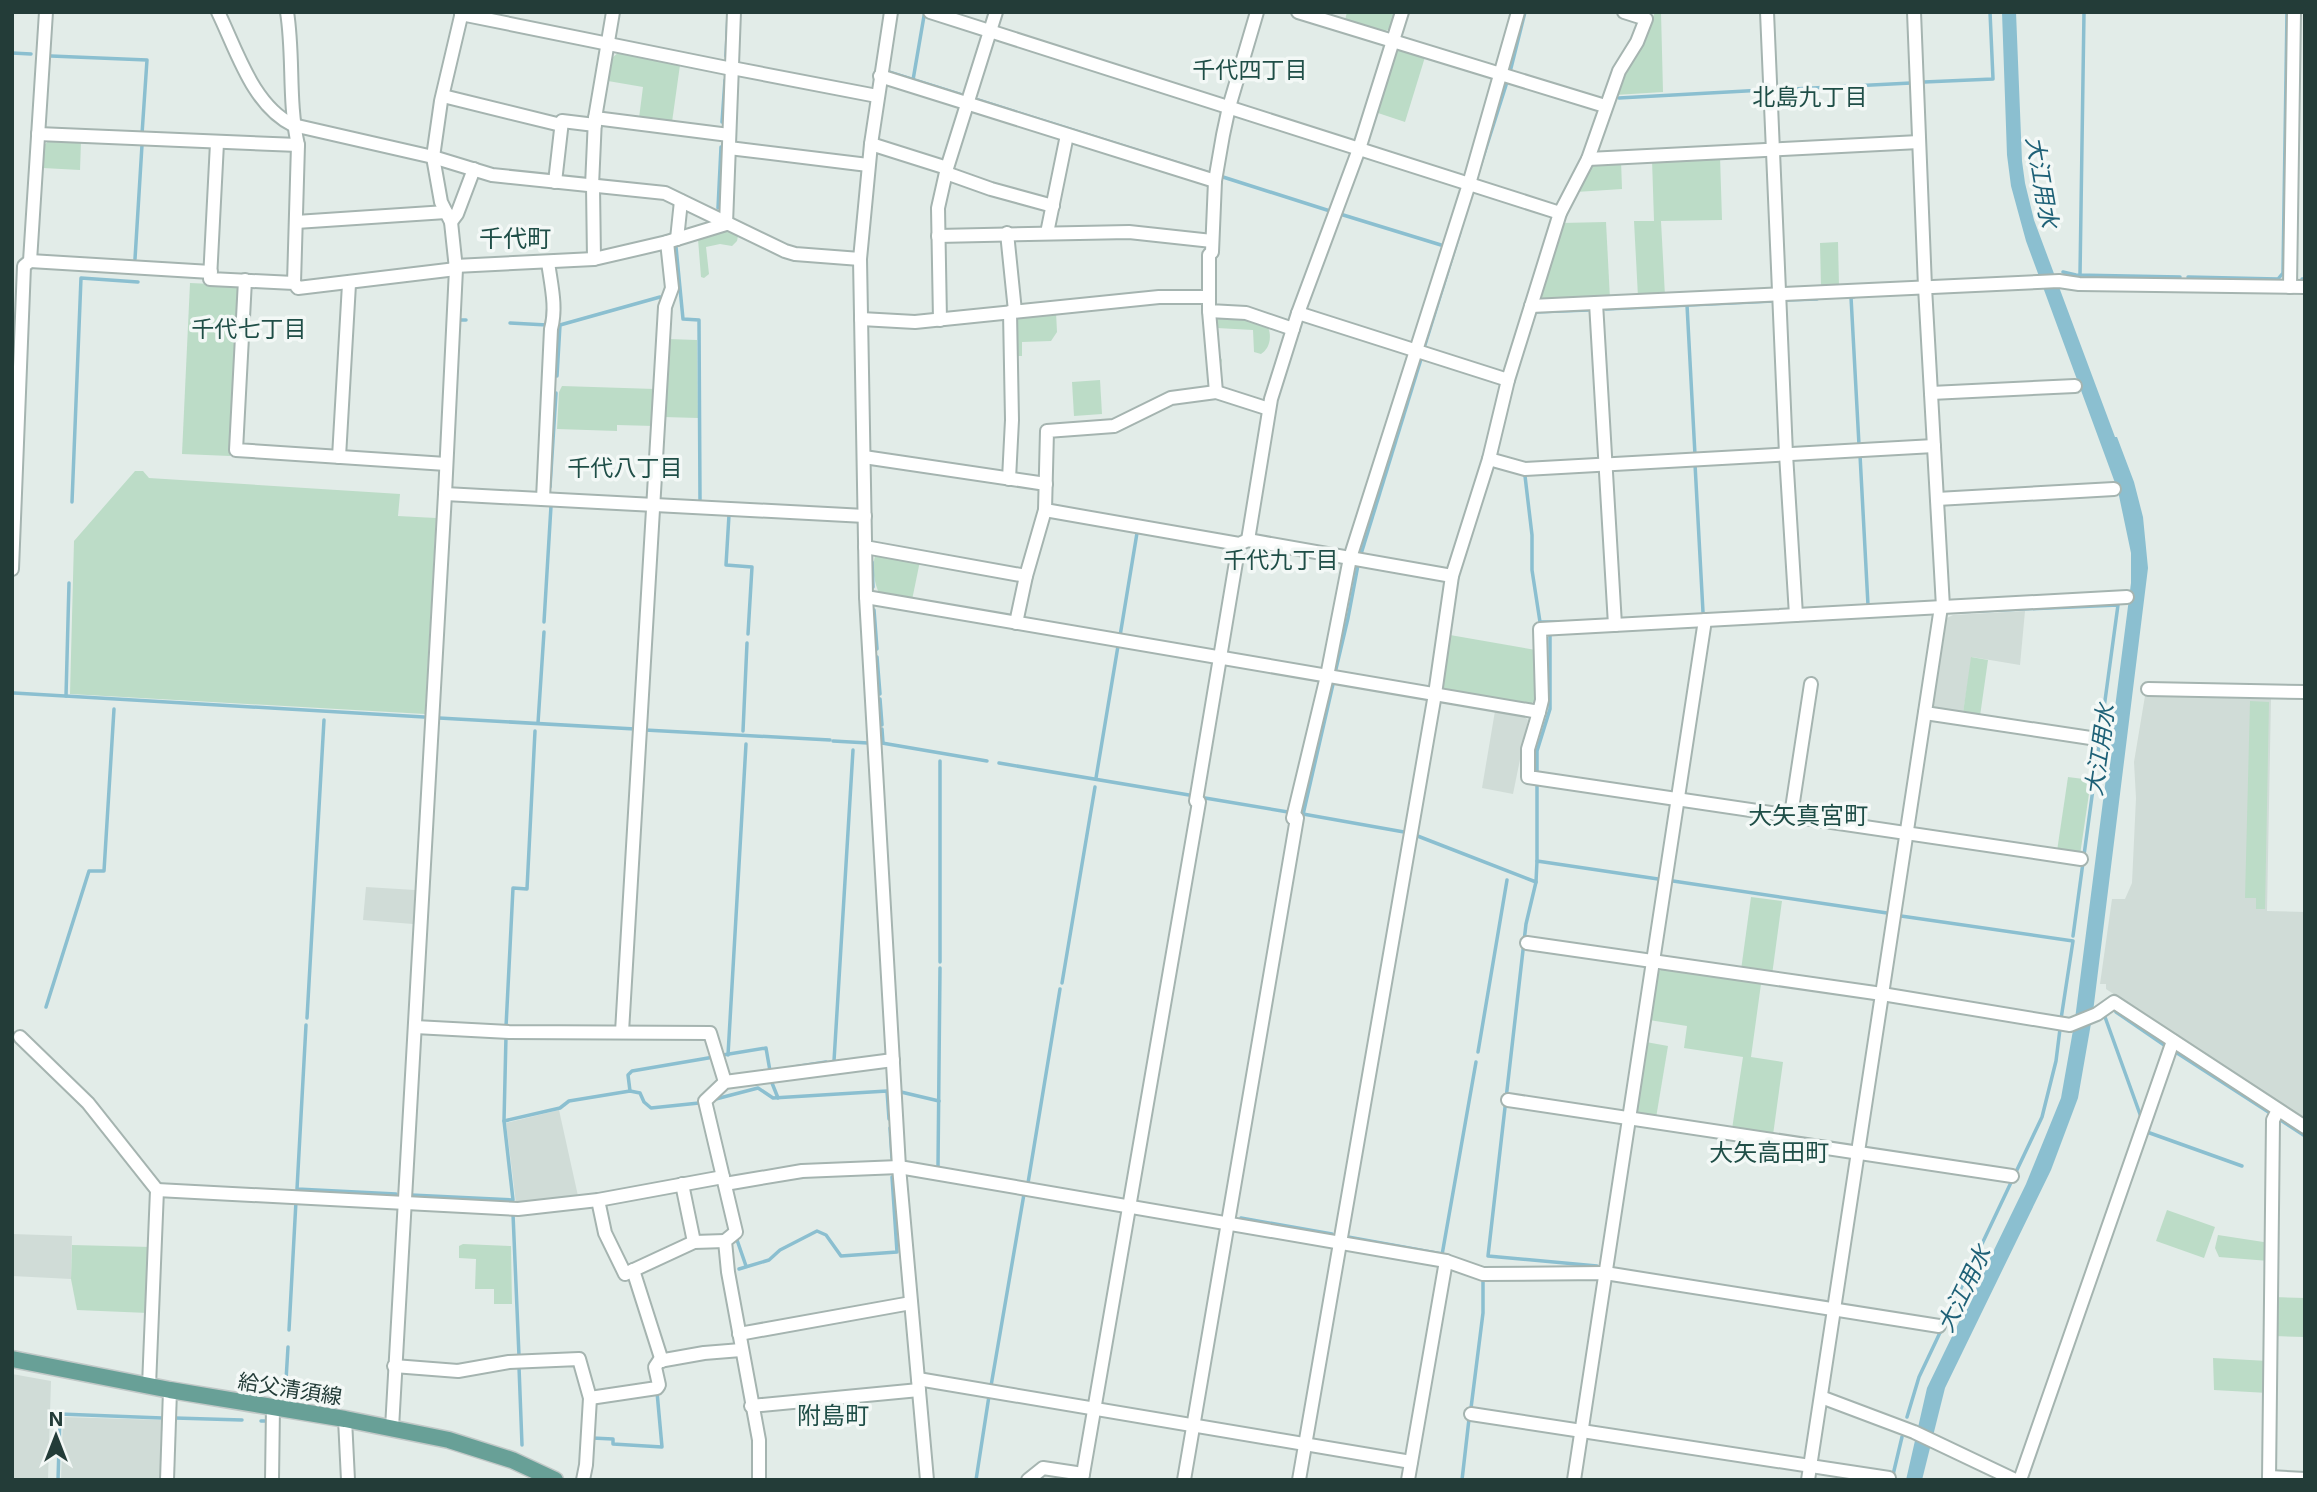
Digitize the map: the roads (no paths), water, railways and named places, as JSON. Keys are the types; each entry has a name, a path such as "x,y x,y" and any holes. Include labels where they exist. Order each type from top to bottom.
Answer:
{"main road":[{"name":"給父清須線","path":"12,1359 170,1390 392,1428 480,1449 555,1480"}],"street":[{"path":"12,569 22,264 38,134 46,12"},
{"path":"218,12 265,105 293,125 433,157 492,175 665,193 762,242 795,254 860,259"},
{"path":"288,12 293,125 298,145 294,283 298,288 349,284 455,268 594,259 672,241 726,224"},
{"path":"594,259 595,121 613,12"},
{"path":"726,224 734,12"},
{"path":"891,12 868,164 860,259 866,597 899,1167 927,1480"},
{"path":"930,12 1560,213"},
{"path":"940,320 938,208 996,12"},
{"path":"1216,391 1208,297 1215,181 1229,107 1257,12"},
{"path":"1298,12 1605,106"},
{"path":"1028,1480 1043,1468 1082,1477 1220,657 1269,409 1298,313 1359,149 1402,12"},
{"path":"1184,1480 1197,1426 1231,1224 1295,818 1350,558 1469,184 1518,12"},
{"path":"1299,1480 1435,694 1452,576 1489,459 1508,380 1560,213 1588,159 1619,71 1637,42 1646,19 1625,12"},
{"path":"1767,12 1786,454 1796,615"},
{"path":"1808,1480 1942,607 1914,12"},
{"path":"2290,287 2294,12"},
{"path":"392,1428 445,494 455,268 448,217 441,202 433,157 461,13 877,96"},
{"path":"880,76 1215,181"},
{"path":"443,96 561,125"},
{"path":"555,181 562,121 595,121 868,164"},
{"path":"38,134 298,145"},
{"path":"1047,233 1067,135"},
{"path":"1588,159 1919,142"},
{"path":"218,143 210,279 294,283"},
{"path":"871,144 991,189 1053,206"},
{"path":"296,222 448,217 457,214 474,169"},
{"path":"622,1032 665,307 672,288 672,241 681,201"},
{"path":"938,236 1129,232 1212,241"},
{"path":"1007,233 1012,312 1009,479"},
{"path":"543,499 551,329 554,320 554,299 548,262"},
{"path":"22,264 211,272"},
{"path":"245,280 236,450 446,464"},
{"path":"1531,306 2059,281 2079,284 2305,287"},
{"path":"339,457 349,284"},
{"path":"861,319 915,322 1159,297 1208,297"},
{"path":"1596,303 1615,625"},
{"path":"1209,311 1246,313 1293,329"},
{"path":"1298,313 1508,380"},
{"path":"1931,393 2075,386"},
{"path":"1016,623 1045,510 1047,431 1114,426 1171,398 1216,391 1269,409"},
{"path":"1489,459 1525,469 1934,446"},
{"path":"864,457 1046,484"},
{"path":"1937,499 2114,489"},
{"path":"445,494 865,516"},
{"path":"1045,510 1452,576"},
{"path":"865,547 1026,576"},
{"path":"866,597 1539,712"},
{"path":"2081,859 1528,777 1528,749 1542,700 1540,629 2127,597"},
{"path":"1574,1480 1704,620"},
{"path":"1791,815 1811,684"},
{"path":"2148,689 2305,692"},
{"path":"1925,713 2097,739"},
{"path":"1527,943 2073,1024 2114,1002 2305,1128"},
{"path":"415,1027 509,1032 710,1033 725,1082"},
{"path":"16,1037 34,1038"},
{"path":"16,1037 88,1103 157,1190 149,1385"},
{"path":"1821,1397 1914,1432 2018,1480 2173,1041"},
{"path":"598,1200 604,1233 625,1274 694,1242 725,1241 736,1232 705,1101 725,1082 893,1060"},
{"path":"1508,1100 2012,1176"},
{"path":"2278,1110 2273,1120 2269,1479 2305,1479"},
{"path":"157,1190 518,1209 598,1200 682,1184 802,1171 899,1167 1446,1261 1483,1274 1605,1273 1939,1325"},
{"path":"682,1184 694,1242"},
{"path":"725,1241 741,1350 759,1440 759,1480"},
{"path":"1408,1480 1446,1261"},
{"path":"633,1270 662,1361"},
{"path":"739,1334 911,1303"},
{"path":"590,1398 657,1388 659,1385 655,1367 662,1361 704,1353 741,1350"},
{"path":"394,1366 458,1371 509,1362 579,1359 590,1398 583,1480"},
{"path":"751,1406 918,1384 1095,1408 1411,1462"},
{"path":"167,1480 170,1390"},
{"path":"272,1480 273,1407"},
{"path":"1471,1414 1889,1478"},
{"path":"345,1419 348,1480"}],"water":[{"path":"2002,12 2016,12 2022,161 2034,220 2134,482 2143,517 2148,568 2093,1012 2078,1098 2051,1170 1945,1388 1922,1480 1906,1480 1927,1388 2026,1184 2061,1098 2075,1019 2131,583 2131,553 2118,491 2026,241 2011,186 2007,155"}],"waterway":[{"path":"1510,72 1525,12"},
{"path":"1924,82 1993,79 1990,12"},
{"path":"2080,275 2084,12"},
{"path":"2188,277 2278,279 2283,273 2287,12"},
{"path":"726,56 728,14"},
{"path":"913,80 924,16"},
{"path":"12,53 31,54"},
{"path":"51,56 147,60 142,134"},
{"path":"889,72 962,95"},
{"path":"722,122 725,80"},
{"path":"1479,170 1507,82"},
{"path":"1774,90 1911,83"},
{"path":"1619,98 1764,90"},
{"path":"978,100 1206,172"},
{"path":"135,259 142,145"},
{"path":"718,208 721,147"},
{"path":"1223,177 1330,211"},
{"path":"1340,214 1441,245"},
{"path":"1424,348 1460,232"},
{"path":"676,247 683,319 699,320 700,501"},
{"path":"2063,272 2076,275 2180,277"},
{"path":"72,502 81,278 138,282"},
{"path":"557,376 560,325 660,297"},
{"path":"1854,297 1851,297 1859,445"},
{"path":"1787,300 1817,299"},
{"path":"1606,309 1773,301"},
{"path":"1687,305 1695,455"},
{"path":"1535,312 1588,310"},
{"path":"460,320 466,320"},
{"path":"510,323 547,325"},
{"path":"1361,554 1421,359"},
{"path":"550,487 556,393"},
{"path":"1860,455 1868,605"},
{"path":"1695,464 1703,612"},
{"path":"1525,476 1532,535 1532,570 1540,622 1566,622"},
{"path":"544,622 551,506"},
{"path":"729,515 726,565 752,567 748,634"},
{"path":"1120,636 1137,533"},
{"path":"872,562 873,587"},
{"path":"1335,673 1358,565"},
{"path":"66,696 69,583"},
{"name":"大江用水","path":"1955,612 2118,605 2073,936"},
{"path":"874,610 877,649"},
{"path":"538,723 544,632"},
{"path":"1537,771 1537,751 1550,709 1550,634"},
{"path":"743,731 747,643"},
{"path":"1096,778 1118,646"},
{"path":"877,657 880,694"},
{"path":"1302,819 1333,684"},
{"path":"14,693 424,717"},
{"path":"880,699 882,725"},
{"path":"46,1007 89,871 104,871 114,709"},
{"path":"439,718 635,729"},
{"path":"307,1018 324,720"},
{"path":"882,729 883,743"},
{"path":"645,730 830,740"},
{"path":"506,1027 513,888 527,889 535,731"},
{"path":"833,741 868,743"},
{"path":"882,743 987,761"},
{"path":"728,1055 746,744"},
{"path":"834,1061 853,750"},
{"path":"940,761 940,962"},
{"path":"999,763 1189,795"},
{"path":"1537,783 1537,861"},
{"path":"1062,983 1095,787"},
{"path":"1205,798 1288,812"},
{"path":"1303,814 1404,832"},
{"path":"1415,835 1536,882 1537,861 1658,879"},
{"path":"1478,1052 1507,880"},
{"path":"1673,881 1887,913"},
{"path":"1536,882 1526,924 1488,1256 1597,1266"},
{"path":"1901,916 2073,941 2061,1019"},
{"path":"938,1167 940,968"},
{"path":"1028,1183 1060,989"},
{"path":"2116,1012 2167,1047"},
{"path":"2105,1017 2141,1117"},
{"path":"306,1025 297,1189 396,1194"},
{"name":"大江用水","path":"1907,1417 1919,1377 2042,1117 2056,1061 2060,1029"},
{"path":"504,1121 506,1036"},
{"path":"723,1055 766,1048 770,1071 772,1070"},
{"path":"2174,1051 2270,1113"},
{"path":"630,1091 628,1075 632,1071 714,1057"},
{"path":"794,1067 826,1062"},
{"path":"1442,1255 1476,1062"},
{"path":"772,1083 778,1098"},
{"path":"712,1100 758,1088 773,1098 887,1091 889,1119"},
{"path":"411,1195 513,1200 504,1121 560,1108 569,1101 630,1091 640,1093 651,1108 699,1103"},
{"path":"901,1092 939,1101"},
{"path":"2279,1119 2305,1136"},
{"path":"890,1128 892,1158"},
{"path":"2147,1132 2242,1166"},
{"path":"739,1269 769,1260 780,1250 817,1231 826,1235 841,1256 897,1252 892,1177"},
{"path":"991,1386 1024,1194"},
{"path":"289,1330 296,1201"},
{"path":"513,1214 519,1356"},
{"path":"1241,1218 1332,1234"},
{"path":"736,1237 746,1266"},
{"path":"1348,1237 1442,1254"},
{"path":"1471,1408 1483,1313 1483,1281"},
{"path":"285,1397 288,1347"},
{"path":"519,1367 522,1445"},
{"path":"592,1438 613,1439 613,1444 662,1447 657,1392"},
{"path":"976,1480 989,1396"},
{"path":"58,1480 60,1414 162,1418"},
{"path":"175,1418 242,1420"},
{"path":"1462,1480 1469,1419"},
{"path":"261,1421 266,1421"},
{"path":"1892,1479 1902,1437"}],"district":[{"name":"千代四丁目","path":"1250,70"},
{"name":"北島九丁目","path":"1810,97"},
{"name":"千代町","path":"515,238"},
{"name":"千代七丁目","path":"249,329"},
{"name":"千代八丁目","path":"625,468"},
{"name":"千代九丁目","path":"1281,560"},
{"name":"大矢真宮町","path":"1808,815"},
{"name":"大矢高田町","path":"1769,1152"},
{"name":"附島町","path":"833,1415"}]}
